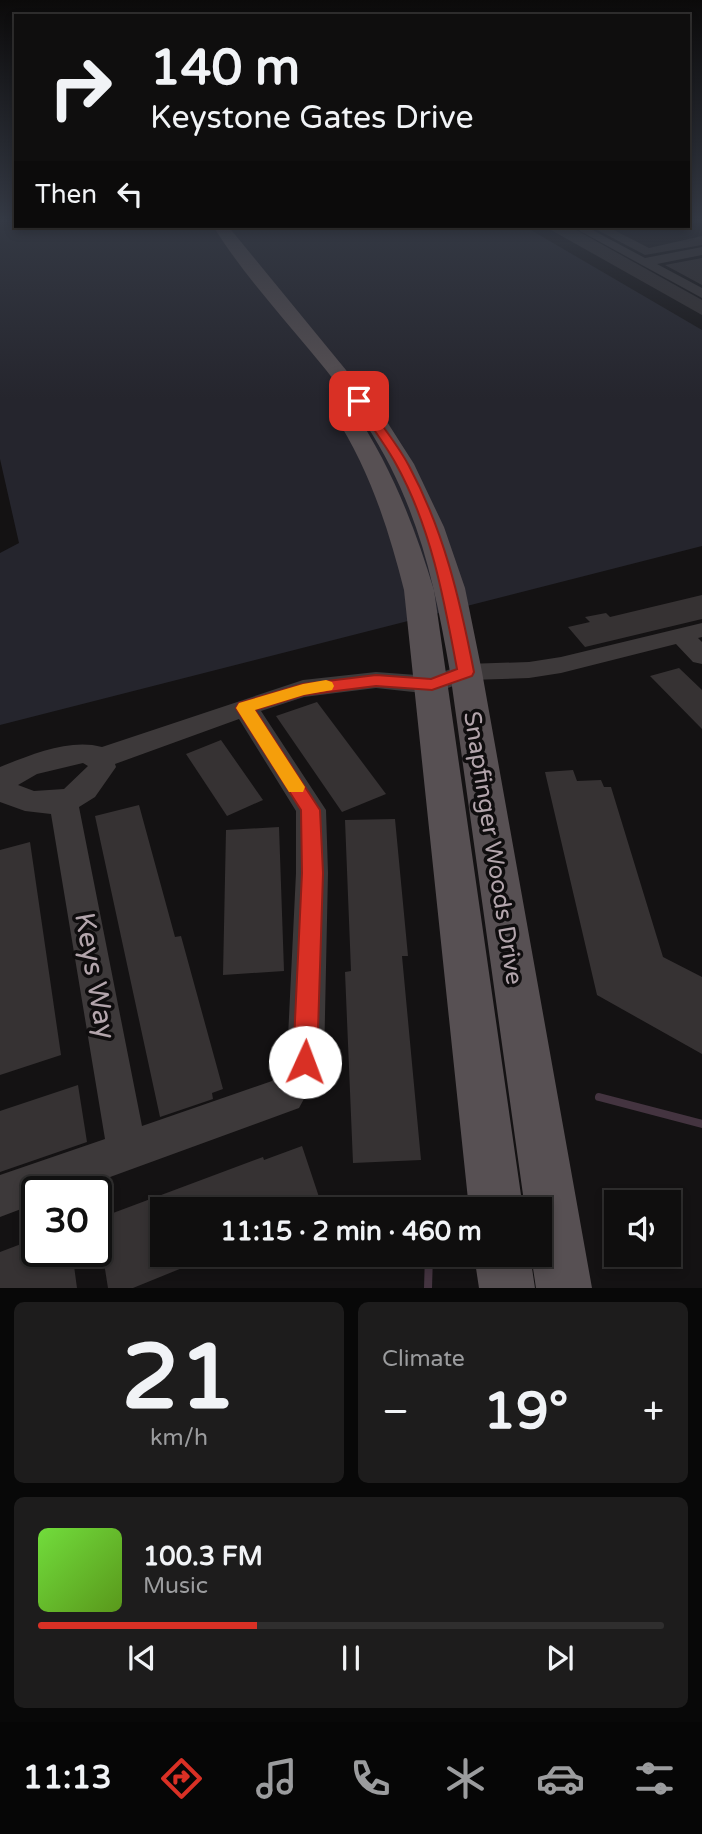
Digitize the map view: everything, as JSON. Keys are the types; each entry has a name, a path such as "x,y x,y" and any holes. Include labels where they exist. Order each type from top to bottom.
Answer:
{"main road":[{"name":"Snapfinger Woods Drive","path":"243,279 324,387 378,447 402,464 430,527 450,588 449,678 495,1197"},
{"name":"Snapfinger Woods Drive","path":"262,279 374,419 378,447"},
{"name":"Snapfinger Woods Drive","path":"449,678 564,1288"},
{"path":"503,1267 506,1288"}],"street":[{"path":"675,279 702,294"},
{"path":"99,760 303,689 376,680 449,678 561,666 692,632 702,656"},
{"path":"0,1196 285,1095 305,1062 312,873 311,810 245,708"},
{"path":"83,754 97,756 99,760 102,768 93,782 72,799 48,803 13,798 1,788 9,775 30,766 83,754"},
{"name":"Keys Way","path":"63,800 127,1151"}],"shaded area":[{"path":"0,279 615,279 702,330 702,546 0,725 0,553 19,543 0,459"}],"building":[{"path":"638,279 664,279 702,300 702,315"},
{"path":"691,279 702,279 702,285"},
{"path":"702,595 702,619 585,647 568,627 590,622 585,617 606,613 610,617"},
{"path":"679,668 702,690 702,729 650,676"},
{"path":"317,702 386,794 342,812 276,716"},
{"path":"221,740 263,800 227,816 186,754"},
{"path":"573,770 577,781 601,780 604,787 611,787 663,957 702,977 702,1054 597,995 545,772"},
{"path":"139,805 175,937 181,936 223,1089 212,1093 213,1099 160,1117 95,816"},
{"path":"395,819 408,956 402,956 421,1160 353,1163 345,972 351,971 345,820"},
{"path":"279,827 284,971 223,975 226,830"},
{"path":"30,842 61,1055 0,1075 0,850"},
{"path":"78,1085 87,1142 0,1172 0,1111"},
{"path":"302,1146 319,1197 156,1197 263,1157 264,1160"},
{"path":"150,1199 150,1267 185,1267 133,1288 108,1288 105,1267 112,1267 112,1213"},
{"path":"21,1244 21,1267 74,1267 77,1288 0,1288 0,1252"}],"waterway":[{"path":"599,1097 702,1124"},
{"path":"428,1288 429,1267"}],"slow traffic":[{"path":"296,787 245,708 303,689 326,686"}],"route":[{"path":"305,1062 312,873 311,810 245,708 303,689 376,680 432,685 466,672 450,588 430,527 402,464 374,419 359,401"}]}
